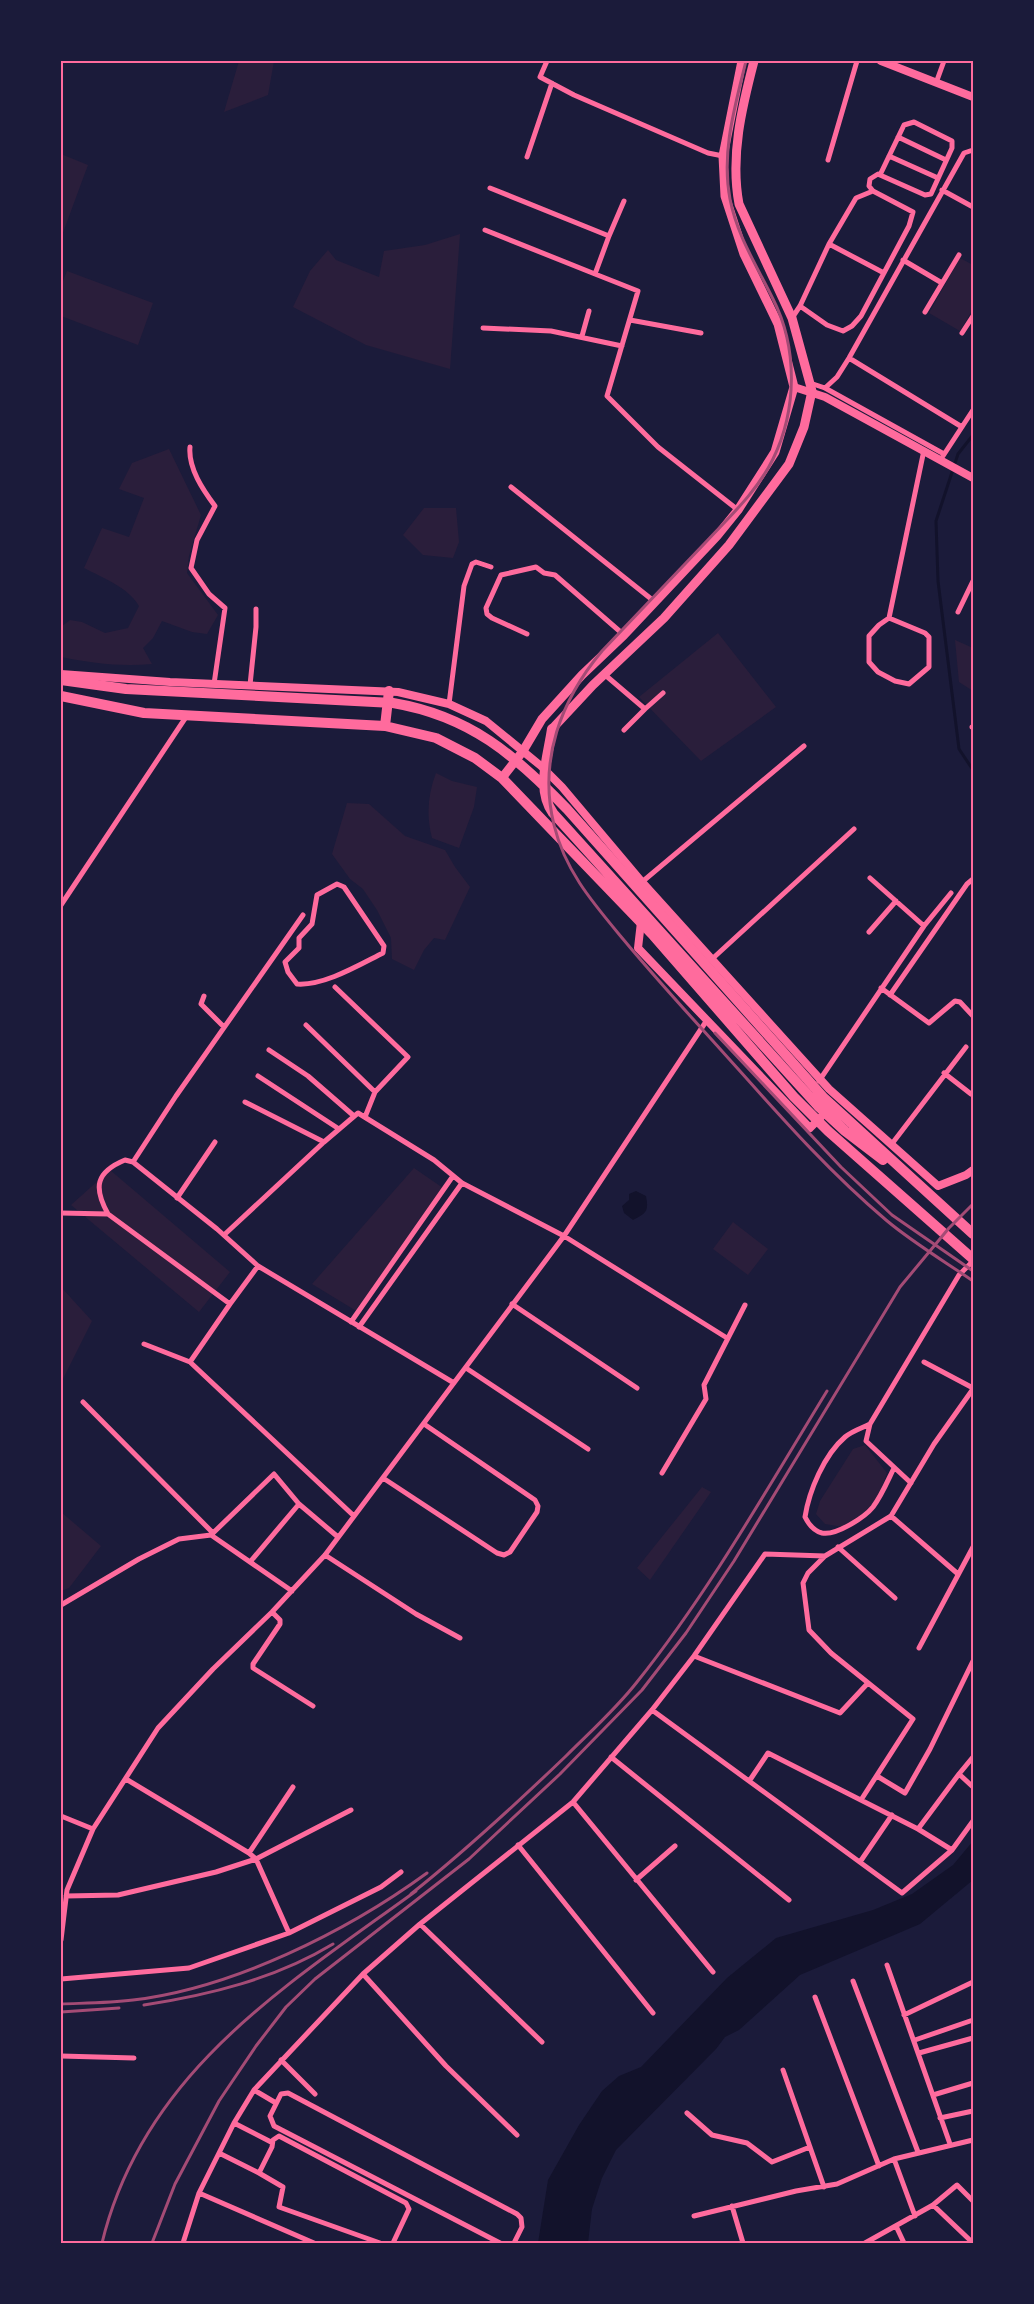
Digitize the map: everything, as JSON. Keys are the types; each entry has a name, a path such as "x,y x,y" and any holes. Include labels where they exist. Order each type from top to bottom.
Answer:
{"main road":[{"path":"502,778 523,751 542,719 582,675 687,570 738,510 775,452 794,387 778,324 744,254 725,196 723,156 742,61"},
{"path":"754,61 742,106 736,156 737,193 739,204 792,318 811,387 804,427 789,464 755,512 702,577 664,618 604,674 552,729 543,787 544,797 553,813 818,1106 864,1146 917,1184"},
{"path":"61,680 93,685 393,703 423,709 484,736 525,766 539,780 824,1098 973,1234"},
{"path":"385,726 389,691"},
{"path":"61,696 144,713 385,726 436,738 475,758 502,778 642,922 794,1097 828,1131 973,1260"}],"street":[{"path":"547,61 540,77 708,153 723,156"},
{"path":"828,160 857,61"},
{"path":"881,61 973,97"},
{"path":"936,83 944,61"},
{"path":"527,158 552,83"},
{"path":"800,306 827,325 843,331 852,326 860,316 884,273 913,216 912,212 873,191 869,186 870,179 880,175 928,195 931,194 952,145 950,139 914,122 904,125 880,175"},
{"path":"898,137 946,160"},
{"path":"825,388 837,377 964,153 973,150"},
{"path":"889,156 938,178"},
{"path":"490,188 609,236"},
{"path":"942,190 973,207"},
{"path":"792,318 800,306 829,244 856,198 873,191"},
{"path":"596,274 624,201"},
{"path":"485,230 638,290 606,396 658,448 738,510"},
{"path":"829,244 884,273"},
{"path":"925,312 959,255"},
{"path":"903,260 942,283"},
{"path":"582,336 589,311"},
{"path":"962,333 973,316"},
{"path":"630,320 700,333"},
{"path":"483,328 551,331 582,336 622,346"},
{"path":"848,358 962,427"},
{"path":"794,387 825,388 943,457 973,478"},
{"path":"811,387 924,449 943,457"},
{"path":"943,457 973,410"},
{"path":"190,447 189,456 202,489 216,506 198,540 191,568 208,594 225,608 214,684"},
{"path":"889,618 925,633 929,638 929,667 909,684 900,683 878,672 870,662 869,636 889,618 924,449"},
{"path":"510,486 656,602"},
{"path":"449,704 464,586 472,564 476,562 491,567"},
{"path":"527,634 492,618 487,614 486,608 501,575 536,567 544,573 556,575 624,635"},
{"path":"958,612 973,581"},
{"path":"250,685 256,609"},
{"path":"61,674 214,684 389,691 412,694 449,704 486,721 546,771 711,960 838,1099 938,1186 966,1175 973,1170"},
{"path":"604,674 645,709"},
{"path":"624,730 663,693"},
{"path":"61,905 189,714"},
{"path":"642,882 804,746"},
{"path":"711,960 854,829"},
{"path":"870,878 924,926"},
{"path":"890,995 967,884 973,879"},
{"path":"340,884 384,946 383,952 341,974 304,984 297,984 288,972 285,962 299,948 299,938 312,924 317,896 333,885 340,884"},
{"path":"792,1110 820,1080 924,926 951,893"},
{"path":"869,932 896,901"},
{"path":"133,1162 302,916 312,924"},
{"path":"642,922 638,948 810,1128 838,1099"},
{"path":"903,957 915,959"},
{"path":"335,986 408,1058 375,1092 365,1117"},
{"path":"882,988 929,1023 955,1001 960,1002 973,1016"},
{"path":"204,996 201,1004 224,1027"},
{"path":"61,1940 67,1890 93,1829 158,1728 325,1555 564,1236 707,1020"},
{"path":"306,1025 375,1092"},
{"path":"891,1145 944,1073 966,1047"},
{"path":"269,1050 308,1076 354,1116"},
{"path":"944,1073 972,1094"},
{"path":"258,1076 339,1129"},
{"path":"245,1102 324,1142"},
{"path":"224,1235 358,1113 434,1160 462,1183 564,1236 727,1338"},
{"path":"177,1198 215,1142"},
{"path":"230,1304 108,1214 100,1199 99,1184 106,1170 125,1160 133,1162 224,1235 258,1266 454,1383"},
{"path":"352,1322 453,1176"},
{"path":"359,1327 462,1183"},
{"path":"61,1214 108,1214"},
{"path":"415,1231 424,1237"},
{"path":"399,1253 408,1259"},
{"path":"911,1483 866,1441 870,1424 959,1275 973,1260"},
{"path":"190,1362 258,1266"},
{"path":"512,1304 637,1388"},
{"path":"662,1473 706,1400 704,1385 745,1305"},
{"path":"144,1344 190,1362 354,1516"},
{"path":"861,1800 914,1719 831,1653 809,1630 803,1583 808,1573 825,1556 891,1516 934,1444 973,1389 924,1362"},
{"path":"466,1368 588,1449"},
{"path":"83,1402 212,1534 292,1591"},
{"path":"383,1478 497,1553 504,1555 510,1552 537,1512 538,1506 535,1500 424,1424"},
{"path":"870,1424 846,1436 827,1459 807,1503 804,1517 810,1526 822,1533 834,1532 856,1522 873,1507 894,1468"},
{"path":"61,1605 139,1559 179,1539 212,1534 274,1474 299,1504 338,1537"},
{"path":"250,1562 299,1504"},
{"path":"891,1516 958,1574"},
{"path":"919,1648 973,1547"},
{"path":"838,1548 896,1598"},
{"path":"183,2243 199,2193 234,2122 254,2090 281,2060 363,1974 420,1924 573,1802 652,1710 694,1656 765,1554 825,1556"},
{"path":"325,1555 416,1614 460,1638"},
{"path":"272,1612 280,1620 280,1624 253,1668 313,1706"},
{"path":"694,1656 840,1713 868,1683"},
{"path":"876,1776 905,1793 930,1749 973,1661"},
{"path":"652,1710 902,1893 952,1850 973,1821"},
{"path":"750,1780 768,1753 892,1815 952,1850"},
{"path":"611,1757 789,1900"},
{"path":"918,1829 973,1757"},
{"path":"959,1774 973,1787"},
{"path":"126,1779 256,1859 289,1933"},
{"path":"249,1853 293,1787"},
{"path":"573,1802 713,1972"},
{"path":"66,1896 118,1895 200,1876 256,1859 351,1810"},
{"path":"860,1862 892,1815"},
{"path":"61,1816 93,1829"},
{"path":"518,1845 653,2013"},
{"path":"636,1880 675,1846"},
{"path":"61,1979 189,1968 289,1933 381,1887 401,1872"},
{"path":"420,1924 542,2042"},
{"path":"886,1965 915,2040 950,2144"},
{"path":"363,1974 399,2017 517,2135"},
{"path":"853,1981 918,2152"},
{"path":"904,2015 973,1982"},
{"path":"815,1997 879,2166"},
{"path":"915,2040 973,2020"},
{"path":"919,2053 973,2038"},
{"path":"61,2056 134,2058"},
{"path":"281,2060 315,2094"},
{"path":"783,2070 824,2187"},
{"path":"934,2095 973,2083"},
{"path":"254,2090 276,2103"},
{"path":"500,2243 274,2126 270,2116 281,2094 288,2093 517,2214 521,2218 522,2227 514,2243"},
{"path":"940,2118 973,2111"},
{"path":"687,2112 712,2135 747,2143 772,2162 810,2147"},
{"path":"234,2122 271,2142"},
{"path":"271,2142 279,2136 406,2203 409,2210 393,2243"},
{"path":"694,2216 796,2191 824,2187 894,2159 973,2140"},
{"path":"259,2173 272,2147 271,2142"},
{"path":"219,2153 283,2187 279,2207 380,2243"},
{"path":"894,2159 915,2216"},
{"path":"865,2243 933,2205 957,2185 973,2201"},
{"path":"199,2193 314,2243"},
{"path":"933,2205 973,2243"},
{"path":"732,2206 743,2243"},
{"path":"896,2226 904,2243"}],"shaded area":[{"path":"239,61 274,61 268,95 224,112"},
{"path":"61,154 88,165 61,238"},
{"path":"460,234 450,369 366,345 293,307 310,271 328,250 336,260 379,277 384,251 425,245"},
{"path":"960,258 973,265 973,309 960,331 929,313"},
{"path":"67,271 153,303 138,345 61,316 61,286"},
{"path":"169,449 201,515 189,556 187,573 218,615 207,634 192,632 162,621 153,638 143,648 152,664 106,664 61,657 61,627 70,620 82,622 105,633 128,628 139,606 134,599 122,588 84,568 102,528 129,537 144,498 119,489 132,463"},
{"path":"424,508 456,508 459,542 453,558 423,555 403,535"},
{"path":"718,633 776,707 701,761 639,697"},
{"path":"955,640 973,648 973,691 959,682"},
{"path":"436,773 452,781 477,787 474,807 459,848 432,838 429,805"},
{"path":"347,803 369,804 405,836 445,850 470,887 445,940 434,938 424,950 414,970 392,959 391,938 377,910 363,889 350,879 332,854"},
{"path":"414,1168 443,1188 358,1312 312,1284"},
{"path":"110,1170 230,1272 199,1312 71,1205"},
{"path":"636,1191 646,1196 647,1209 644,1214 633,1220 624,1213 622,1206 629,1200 629,1194"},
{"path":"733,1222 768,1249 748,1275 713,1249"},
{"path":"61,1287 92,1321 61,1383"},
{"path":"865,1445 887,1473 875,1507 843,1527 825,1524 816,1514 820,1501 853,1449"},
{"path":"702,1487 711,1492 650,1580 637,1568"},
{"path":"61,1512 101,1546 69,1588 61,1591"},
{"path":"973,1841 973,1880 920,1924 800,1975 739,2030 725,2037 716,2049 616,2150 602,2178 592,2209 588,2243 538,2243 548,2180 579,2125 602,2091 619,2076 641,2067 727,1978 776,1938 873,1910 912,1894 953,1865"}],"waterway":[{"path":"973,435 958,454 936,521 938,581 959,749 973,770"}],"railway":[{"path":"746,61 730,129 727,164 730,199 737,226 773,299 787,338 791,379 787,420 773,459 759,483 602,651 575,690 565,710 551,754 549,777 550,801 554,825 565,857 573,872 601,912 656,978 775,1110 840,1178 886,1220 917,1244 973,1281"},
{"path":"715,1033 841,1167 892,1215 973,1271"},
{"path":"152,2243 175,2184 219,2101 256,2046 286,2007 315,1979 469,1859 560,1774 642,1690 686,1633 734,1561 900,1287 949,1228 973,1204"},
{"path":"411,1894 471,1844 528,1792 603,1720 629,1692 663,1648 713,1576 827,1391"},
{"path":"61,2004 124,2001 171,1994 249,1970 325,1936 361,1916 427,1873"},
{"path":"102,2243 122,2183 150,2130 185,2082 225,2039 269,2000 416,1891"},
{"path":"144,2005 217,1991 241,1984 288,1967 333,1944"},
{"path":"61,2012 119,2008"}]}
